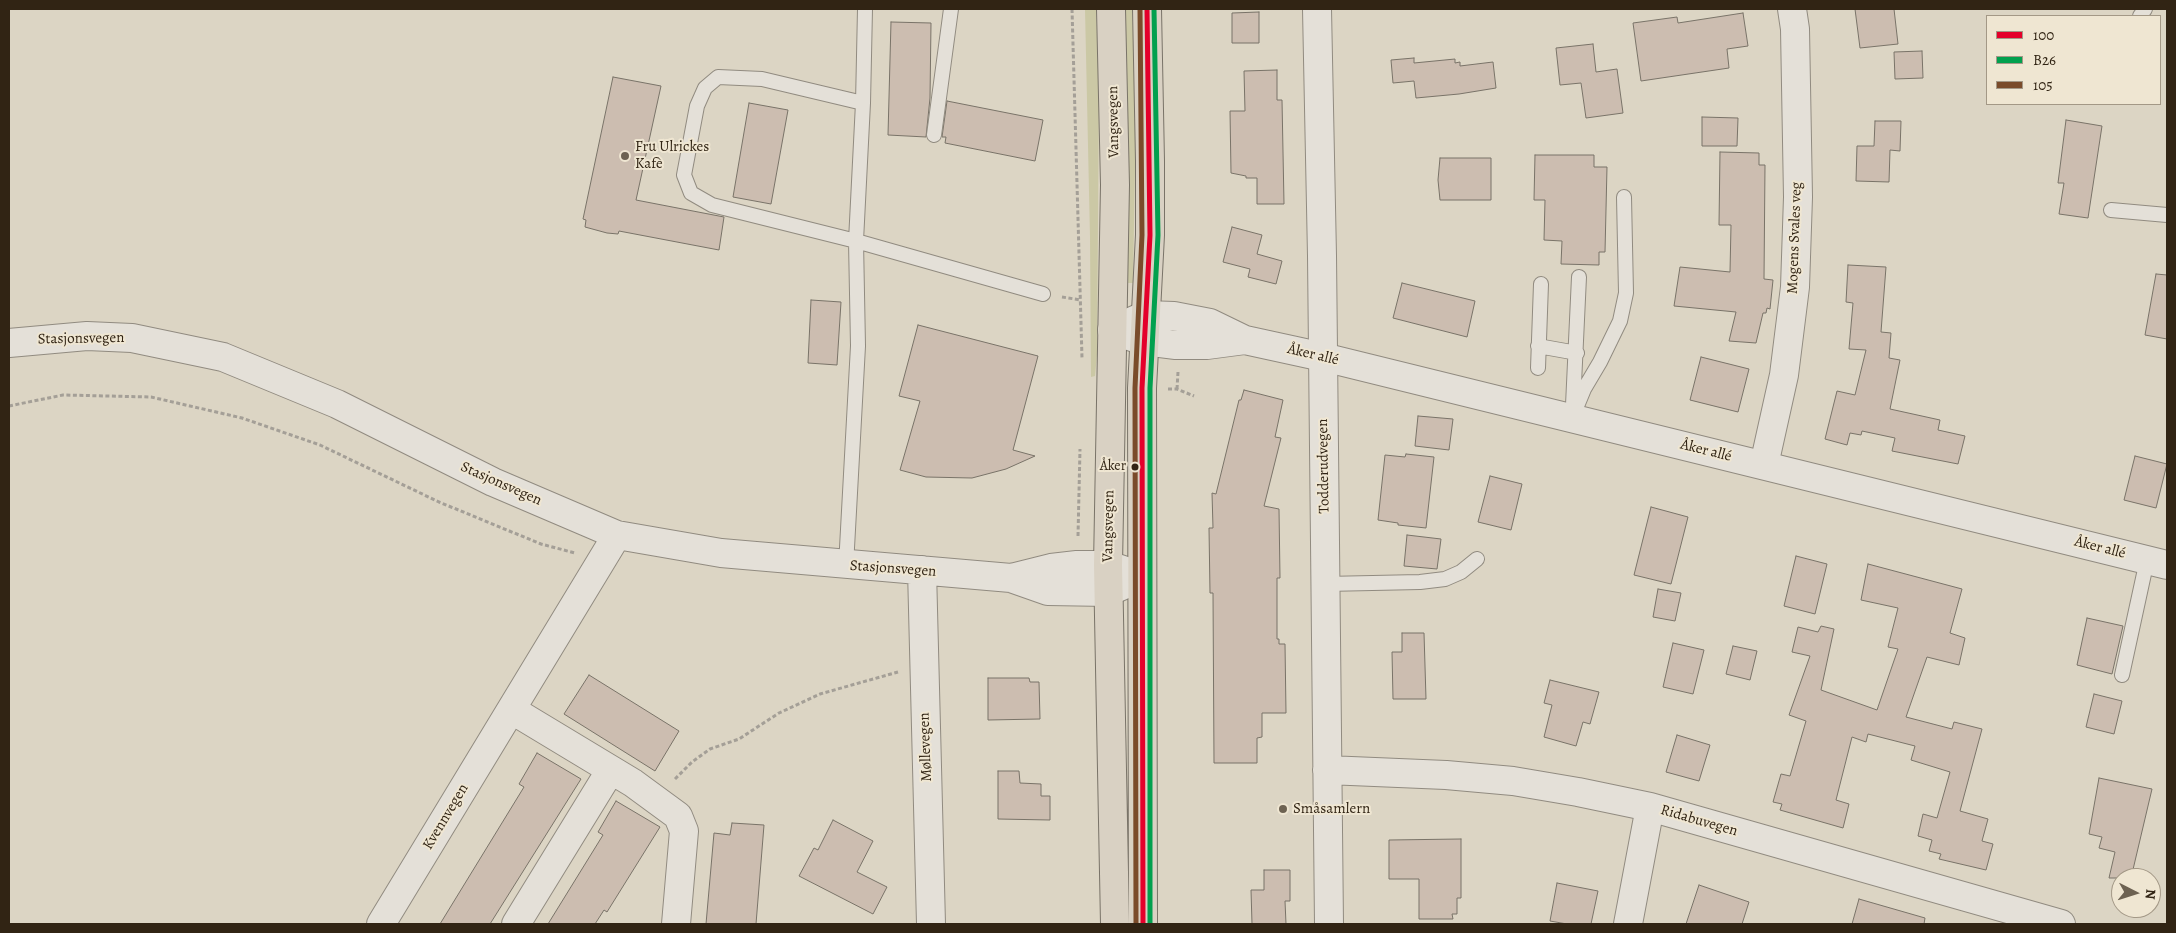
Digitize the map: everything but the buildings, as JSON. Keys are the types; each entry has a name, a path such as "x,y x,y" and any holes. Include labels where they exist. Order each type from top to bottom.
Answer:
{"highway":[{"name":"Vangsvegen","path":"1111,9 1114,176 1108,592 1115,924"},
{"path":"1143,924 1142,388 1150,161 1147,9"}],"street":[{"name":"Todderudvegen","path":"1317,9 1329,924"},
{"name":"Mogens Svales veg","path":"1764,465 1784,375 1795,288 1798,197 1795,29 1792,9"},
{"name":"Åker allé","path":"1112,330 1146,314 1174,316 1210,323 1245,340 1323,357 2157,563"},
{"name":"Åker allé","path":"1112,330 1144,342 1207,346 1245,340"},
{"name":"Stasjonsvegen","path":"9,343 87,336 132,338 223,357 337,404 493,482 617,535 721,553 846,566 922,570 1011,578 1048,591 1108,592 1142,577"},
{"name":"Kvennvegen","path":"381,924 617,535"},
{"name":"Stasjonsvegen","path":"1011,578 1051,568 1108,565 1142,577"},
{"name":"Møllevegen","path":"922,570 931,924"},
{"path":"512,710 610,771 633,783 678,816 684,831 676,924"},
{"name":"Ridabuvegen","path":"1327,770 1446,775 1513,781 1650,808 2061,924"},
{"path":"516,924 610,771"},
{"path":"1628,924 1650,808"}],"lane":[{"path":"846,566 858,346 856,241 863,103 865,9"},
{"path":"934,135 951,9"},
{"path":"863,103 762,79 718,77 705,88 697,106 684,175 690,193 712,205 856,241 1043,294"},
{"path":"1572,418 1584,389 1600,362 1620,321 1626,293 1624,197"},
{"path":"2111,210 2167,215"},
{"path":"1572,418 1577,353 1579,277"},
{"path":"1538,368 1541,284"},
{"path":"1538,346 1577,353"},
{"path":"1326,584 1420,582 1445,579 1461,572 1478,559"},
{"path":"2122,675 2157,563"}],"path":[{"path":"1072,9 1082,367"},
{"path":"1178,372 1177,389 1194,396"},
{"path":"9,406 63,395 152,397 242,418 320,445 439,502 540,544 601,561"},
{"path":"1078,536 1081,443"},
{"path":"655,800 692,762 710,749 739,739 779,713 812,698 898,672 924,655"}],"shaded area":[{"path":"1085,9 1096,9 1099,88 1097,355 1095,376 1091,377 1090,237"},
{"path":"1125,9 1132,9 1136,109 1133,283 1126,283"}],"transit line":[{"name":"105","path":"1136,924 1135,388 1142,235 1140,9"},
{"name":"100","path":"1143,924 1142,388 1150,235 1147,9"},
{"name":"B26","path":"1150,924 1150,388 1158,235 1154,9"}],"place":[{"name":"Fru Ulrickes Kafè","path":"625,156"},
{"name":"Åker","path":"1135,467"},
{"name":"Småsamlern","path":"1283,809"}]}
